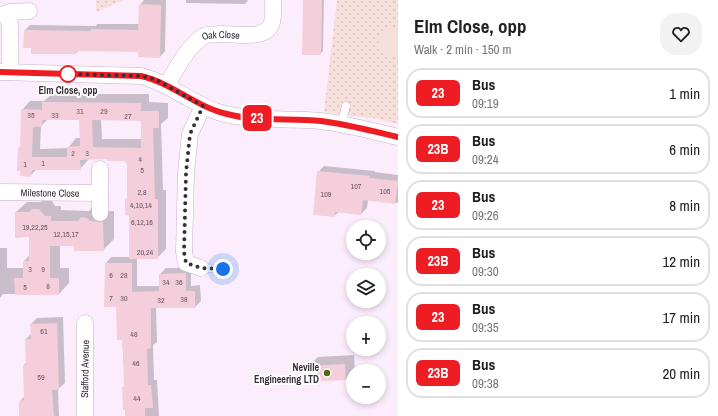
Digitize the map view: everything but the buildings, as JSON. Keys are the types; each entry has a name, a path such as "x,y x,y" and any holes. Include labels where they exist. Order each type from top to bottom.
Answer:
{"street":[{"name":"Oak Close","path":"167,85 190,48 204,35 258,35 268,30 272,22 273,0"},
{"path":"2,13 29,11"},
{"path":"2,13 8,18 10,25 5,72 141,76 155,79 203,106 217,112 240,117 321,121 398,137"},
{"path":"201,268 186,263 184,252 186,173 190,134 203,106"},
{"path":"100,169 100,213"},
{"name":"Milestone Close","path":"0,192 100,192"},
{"name":"Stafford Avenue","path":"85,323 85,416"}],"lane":[{"path":"341,124 346,106"},
{"path":"201,268 223,269"}],"shaded area":[{"path":"96,0 124,0 96,12"},
{"path":"337,0 398,0 398,124 372,118 324,112"},
{"path":"393,29 398,30 398,58 389,56 376,39 385,31"}],"bus line":[{"name":"23","path":"0,72 141,76 155,79 203,106 217,112 240,117 321,121 398,137"}],"place":[{"name":"Elm Close, opp","path":"68,74"},
{"name":"Neville Engineering LTD","path":"327,373"}],"route":[{"path":"68,74 124,75 155,79 203,106 190,134 186,173 184,252 186,263 201,268 223,269"}]}
